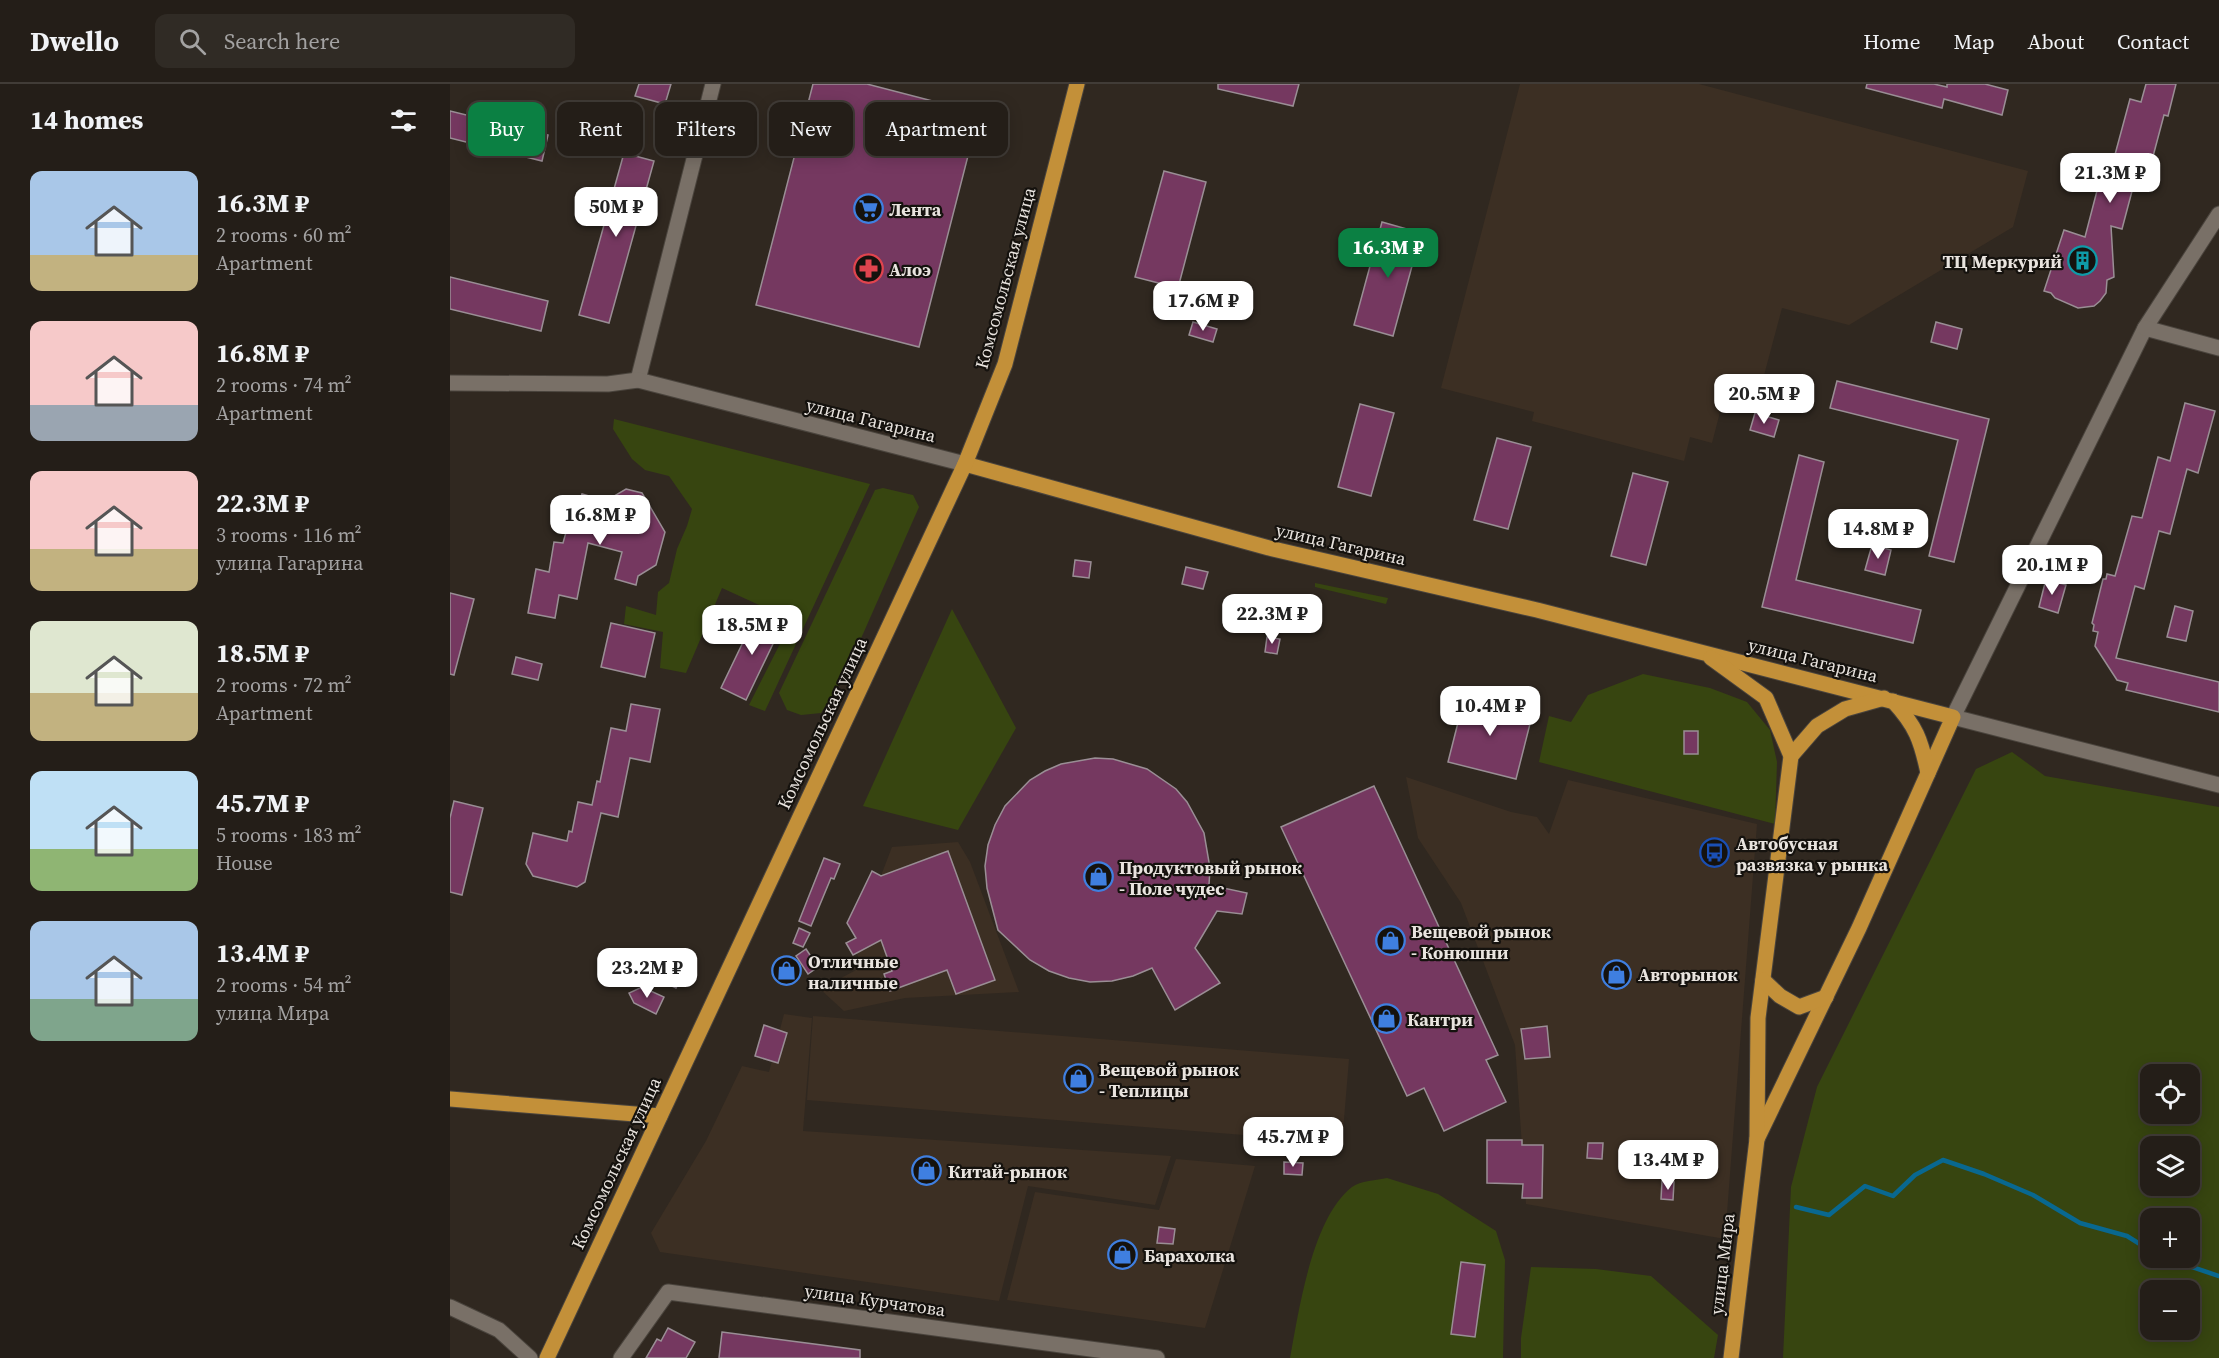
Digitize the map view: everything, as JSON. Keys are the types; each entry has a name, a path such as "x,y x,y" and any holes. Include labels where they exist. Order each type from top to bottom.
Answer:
{"main road":[{"name":"Комсомольская улица","path":"547,1358 965,464 1005,364 1077,84"},
{"name":"улица Гагарина","path":"965,464 1269,548 1537,610 1953,717"},
{"path":"1706,654 1766,698 1791,756 1758,1018 1757,1139"},
{"path":"1791,756 1817,726 1845,709 1888,699 1909,718 1922,744 1928,773"},
{"path":"1757,1139 1826,997 1953,717"},
{"path":"1763,980 1780,996 1799,1007 1826,997"},
{"path":"450,1099 660,1116"},
{"name":"улица Мира","path":"1731,1358 1757,1139"}],"street":[{"path":"638,380 713,84"},
{"path":"1953,717 2145,328 2219,214"},
{"path":"2145,328 2219,348"},
{"name":"улица Гагарина","path":"450,383 608,384 638,380 965,464"},
{"name":"улица Гагарина","path":"1953,717 2219,785"},
{"name":"улица Курчатова","path":"621,1358 668,1292 1157,1358"},
{"path":"450,1306 499,1330 530,1358"}],"shaded area":[{"path":"1520,84 1699,84 2028,171 2013,227 1849,325 1782,308 1759,394 1727,385 1712,443 1690,437 1684,461 1532,421 1534,412 1441,388"},
{"name":"Авторынок","path":"1406,777 1511,812 1537,817 1549,834 1568,780 1757,824 1725,1239 1526,1204 1515,1045 1461,903 1418,838"},
{"path":"958,842 970,862 1019,992 905,998 844,1011 820,989 862,967 854,946 892,847"},
{"name":"Китай-рынок","path":"784,1014 812,1018 803,1131 1171,1156 1155,1205 1028,1186 999,1301 660,1252 651,1233 706,1141 742,1066 769,1072"},
{"name":"Вещевой рынок - Теплицы","path":"813,1016 1349,1059 1342,1143 807,1100"},
{"name":"Барахолка","path":"1176,1159 1255,1166 1205,1328 1007,1300 1035,1192 1159,1210"}],"green space":[{"path":"614,419 870,484 765,711 749,705 792,620 722,588 686,673 660,668 663,632 624,624 626,606 656,615 658,592 669,583 677,549 692,509 669,476 645,470 632,459 613,429"},
{"path":"883,488 913,495 919,507 844,677 821,713 801,715 787,710 779,693 875,490"},
{"path":"1315,583 1388,598 1386,604 1315,587"},
{"path":"952,609 1016,728 958,830 863,806"},
{"path":"1643,674 1710,688 1747,702 1770,730 1777,762 1775,824 1539,762 1549,716 1571,722 1588,695"},
{"path":"2012,752 2045,776 2219,807 2219,1358 1783,1358 1791,1187 1817,1087 1976,769"},
{"path":"1387,1178 1438,1194 1496,1231 1505,1260 1503,1358 1290,1358 1309,1266 1327,1220 1338,1201 1352,1187 1364,1182"},
{"path":"1531,1267 1596,1269 1651,1276 1718,1335 1714,1358 1521,1358 1521,1338"}],"building":[{"path":"639,84 671,84 666,102 635,96"},
{"name":"Лента","path":"813,84 867,84 937,102 865,102 865,156 968,156 919,347 756,305 794,156 853,156 853,102 808,102"},
{"path":"1218,84 1299,84 1293,106 1218,89"},
{"path":"1867,84 1934,84 1947,87 1947,84 1985,84 2008,90 2002,115 1944,99 1942,108 1866,88"},
{"path":"2146,84 2176,84 2168,116 2164,115 2147,179 2136,176 2122,229 2111,226 2114,277 2107,280 2106,293 2100,301 2094,306 2078,308 2044,291 2064,230 2085,237 2105,160 2113,162 2130,99 2141,102"},
{"path":"450,111 468,115 468,142 450,138"},
{"path":"522,156 543,156 542,161"},
{"path":"623,156 635,156 654,161 609,323 579,315"},
{"path":"1164,171 1206,182 1178,288 1135,277"},
{"path":"1382,222 1421,233 1393,336 1354,325"},
{"path":"450,277 548,301 541,331 450,309"},
{"path":"1193,322 1217,329 1213,342 1189,335"},
{"path":"1936,322 1962,329 1957,349 1931,342"},
{"path":"1837,381 1989,419 1954,562 1929,556 1958,440 1830,408"},
{"path":"2185,403 2215,411 2198,473 2187,469 2170,534 2159,531 2144,589 2135,586 2116,658 2219,682 2219,712 2126,690 2128,683 2117,680 2095,646 2098,632 2093,631 2092,623 2103,579 2106,579 2107,574 2115,576 2132,516 2142,518 2158,457 2170,461"},
{"path":"1360,404 1394,413 1371,496 1338,487"},
{"path":"1755,413 1779,420 1774,437 1750,430"},
{"path":"1497,438 1531,447 1508,529 1474,520"},
{"path":"1799,455 1824,462 1796,580 1921,610 1913,643 1762,607"},
{"path":"1633,473 1668,482 1646,565 1611,556"},
{"path":"626,489 642,493 665,532 656,565 638,576 636,585 615,579 622,552 588,543 577,599 559,595 555,618 528,613 536,569 549,572 554,542 563,543 572,511 578,507 582,494 606,501"},
{"path":"1872,545 1891,550 1885,575 1865,570"},
{"path":"1075,560 1091,562 1089,578 1073,576"},
{"path":"1186,567 1208,572 1203,589 1182,584"},
{"path":"2046,579 2066,585 2058,613 2039,607"},
{"path":"450,593 474,599 454,675 450,674"},
{"path":"2175,606 2193,611 2186,641 2167,637"},
{"path":"758,611 783,623 746,700 721,688"},
{"path":"611,623 655,633 645,677 601,667"},
{"path":"1267,637 1280,639 1277,654 1265,652"},
{"path":"516,657 542,664 538,680 512,674"},
{"path":"1465,695 1533,712 1516,779 1448,762"},
{"path":"631,704 660,709 650,762 630,758 618,817 601,813 585,882 577,887 533,876 526,864 533,833 567,841 569,831 572,832 578,802 592,805 597,781 600,782 611,728 626,731"},
{"path":"1684,731 1698,731 1698,754 1684,754"},
{"name":"Продуктовый рынок - Поле чудес","path":"1095,758 1113,759 1147,769 1176,789 1187,802 1204,833 1210,868 1209,885 1247,893 1242,914 1217,911 1195,948 1220,983 1175,1010 1152,968 1112,981 1090,982 1069,978 1049,971 1030,960 998,930 987,888 985,866 988,845 1005,806 1030,780 1045,771 1061,764"},
{"name":"Вещевой рынок - Конюшни","path":"1374,786 1498,1055 1486,1060 1506,1102 1444,1131 1424,1088 1407,1096 1281,827"},
{"path":"454,801 483,808 462,895 450,892 450,818"},
{"path":"948,851 995,980 956,994 947,970 890,991 884,974 892,971 881,940 853,955 846,943 856,938 847,923 872,871 881,876"},
{"path":"824,858 840,864 834,879 831,878 811,926 799,921"},
{"path":"799,928 810,933 803,947 793,943"},
{"path":"806,949 818,967 808,974 796,956"},
{"path":"671,961 686,968 676,988 661,981"},
{"path":"642,987 664,997 656,1014 634,1003 629,993"},
{"path":"764,1025 787,1033 778,1063 755,1056"},
{"path":"1547,1026 1550,1057 1525,1059 1521,1029"},
{"path":"1487,1140 1522,1140 1522,1145 1543,1145 1542,1198 1522,1198 1523,1184 1487,1183"},
{"path":"1588,1143 1603,1143 1602,1159 1587,1158"},
{"path":"1284,1162 1303,1163 1302,1175 1284,1174"},
{"path":"1662,1181 1674,1182 1673,1200 1661,1199"},
{"path":"1159,1227 1175,1229 1173,1244 1157,1243"},
{"path":"1461,1262 1485,1265 1475,1337 1451,1334"},
{"path":"668,1328 695,1342 686,1358 646,1358 657,1339 661,1341"},
{"path":"722,1332 860,1350 860,1358 719,1358"}],"waterway":[{"path":"1796,1207 1829,1215 1865,1186 1893,1196 1915,1175 1943,1160 1984,1174 2033,1195 2080,1223 2127,1236 2140,1244"},
{"path":"2195,1268 2219,1276"}],"place":[{"name":"Лента","path":"868,209"},
{"name":"ТЦ Меркурий","path":"2083,261"},
{"name":"Алоэ","path":"868,269"},
{"name":"Автобусная развязка у рынка","path":"1715,853"},
{"name":"Продуктовый рынок - Поле чудес","path":"1098,877"},
{"name":"Вещевой рынок - Конюшни","path":"1390,941"},
{"name":"Отличные наличные","path":"787,971"},
{"name":"Авторынок","path":"1617,974"},
{"name":"Кантри","path":"1386,1019"},
{"name":"Вещевой рынок - Теплицы","path":"1078,1079"},
{"name":"Китай-рынок","path":"927,1171"},
{"name":"Барахолка","path":"1123,1255"}]}
